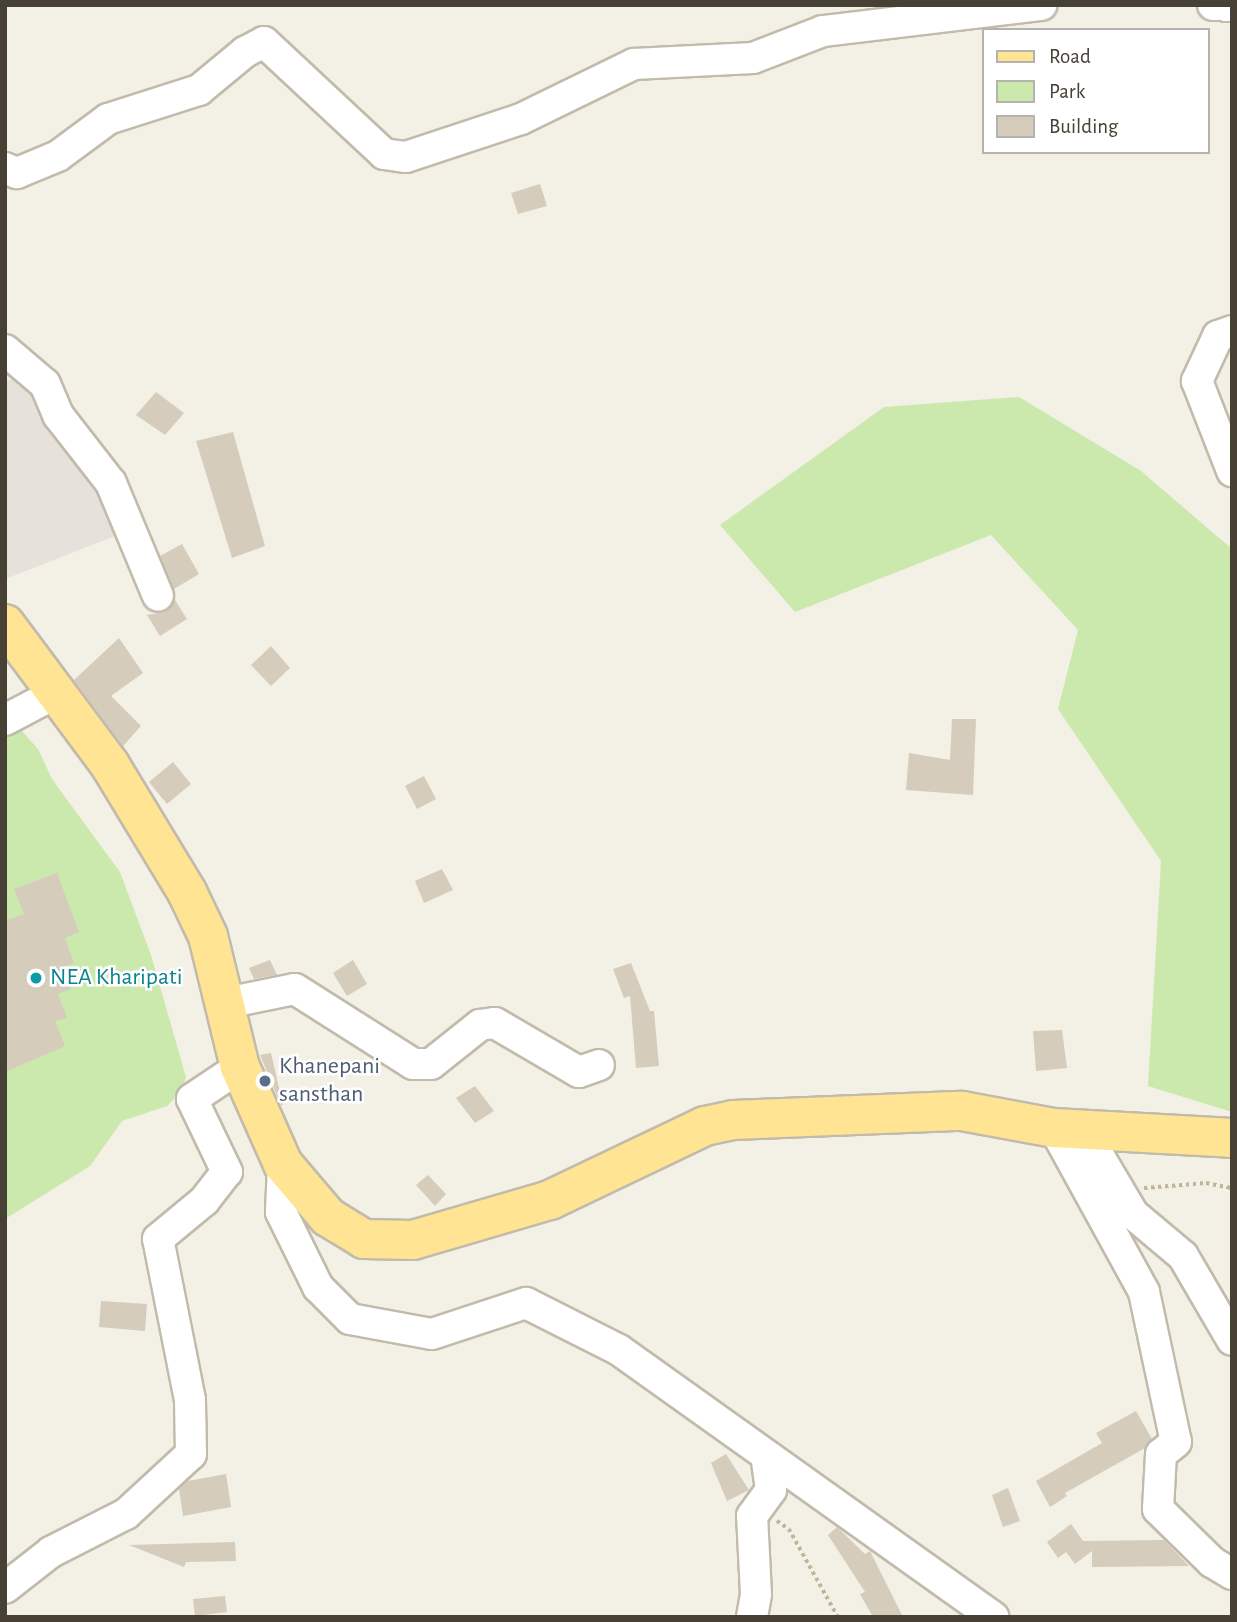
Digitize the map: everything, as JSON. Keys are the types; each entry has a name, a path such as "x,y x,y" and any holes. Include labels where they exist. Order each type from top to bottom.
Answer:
{"main road":[{"path":"5,624 54,694 110,765 161,846 208,936 240,1067 283,1164 328,1217 364,1239 413,1240 550,1200 705,1126 733,1119 962,1111 1069,1129 1232,1138"}],"street":[{"path":"5,168 17,173 58,156 108,120 199,90 245,52 264,42 384,155 406,157 522,119 634,64 753,58 823,30 1041,5"},
{"path":"1213,5 1232,6"},
{"path":"1232,331 1217,336 1198,381 1232,471"},
{"path":"5,350 45,384 58,415 111,483 158,596"},
{"path":"5,720 54,694"},
{"path":"226,1003 295,989 321,1001 413,1064 431,1064 480,1025 495,1023 579,1072 599,1065"},
{"path":"5,1588 51,1552 126,1514 191,1454 191,1400 158,1239 204,1201 228,1172 192,1099 240,1067"},
{"path":"1069,1129 1133,1214 1183,1256 1232,1340"},
{"path":"1069,1129 1144,1292 1176,1442 1161,1454 1158,1509 1212,1562 1232,1574"},
{"path":"283,1164 281,1212 318,1287 350,1318 432,1334 526,1303 619,1350 993,1617"},
{"path":"752,1617 756,1594 752,1516 771,1490 766,1455"}],"path":[{"path":"1119,1193 1193,1184 1232,1188"},
{"path":"758,1508 789,1529 838,1617"}],"shaded area":[{"path":"22,374 128,531 5,579 5,382"}],"green space":[{"path":"1019,397 1141,471 1232,549 1232,1112 1148,1086 1161,861 1058,709 1078,630 991,535 795,612 720,525 884,407"},
{"path":"5,712 38,749 52,779 120,872 151,955 186,1077 182,1091 167,1106 122,1121 90,1166 5,1219"}],"building":[{"path":"540,184 547,206 518,214 511,193"},
{"path":"156,392 184,413 165,435 136,415"},
{"path":"233,432 265,546 232,558 196,441"},
{"path":"182,544 199,574 174,589 160,556"},
{"path":"175,600 187,619 160,636 147,615 165,612"},
{"path":"119,638 143,673 111,696 141,726 123,746 74,680"},
{"path":"271,646 290,668 271,686 251,665"},
{"path":"952,719 976,719 973,795 906,790 909,753 950,760"},
{"path":"173,762 191,784 167,804 149,782"},
{"path":"424,776 436,799 417,809 405,786"},
{"path":"442,869 453,890 424,903 415,881"},
{"name":"NEA Kharipati","path":"57,873 79,932 65,938 74,963 63,967 71,989 58,994 67,1018 55,1021 65,1046 5,1072 5,921 24,914 14,889"},
{"path":"270,960 277,975 254,979 249,968"},
{"path":"353,960 367,984 347,996 333,973"},
{"path":"631,963 650,1011 654,1011 659,1066 636,1068 630,996 624,998 613,969"},
{"path":"1062,1030 1067,1068 1036,1071 1033,1031"},
{"path":"271,1053 283,1105 260,1055"},
{"path":"475,1086 494,1111 475,1123 456,1098"},
{"path":"428,1175 446,1194 435,1206 416,1185"},
{"path":"101,1301 147,1304 145,1331 99,1327"},
{"path":"1136,1411 1152,1439 1145,1448 1065,1493 1067,1496 1050,1507 1036,1481 1102,1443 1096,1433"},
{"path":"726,1454 749,1490 727,1501 711,1463"},
{"path":"226,1474 231,1507 183,1516 179,1489 188,1481"},
{"path":"1008,1488 1020,1521 1003,1527 992,1495"},
{"path":"1071,1524 1083,1541 1164,1540 1189,1566 1092,1567 1092,1551 1075,1564 1066,1552 1058,1558 1047,1542"},
{"path":"837,1527 865,1554 870,1551 903,1617 873,1617 860,1594 865,1592 828,1535"},
{"path":"235,1542 236,1561 186,1562 184,1567 129,1545"},
{"path":"225,1596 227,1612 195,1616 193,1599"}],"place":[{"name":"NEA Kharipati","path":"36,978"},
{"name":"Khanepani sansthan","path":"265,1081"}]}
